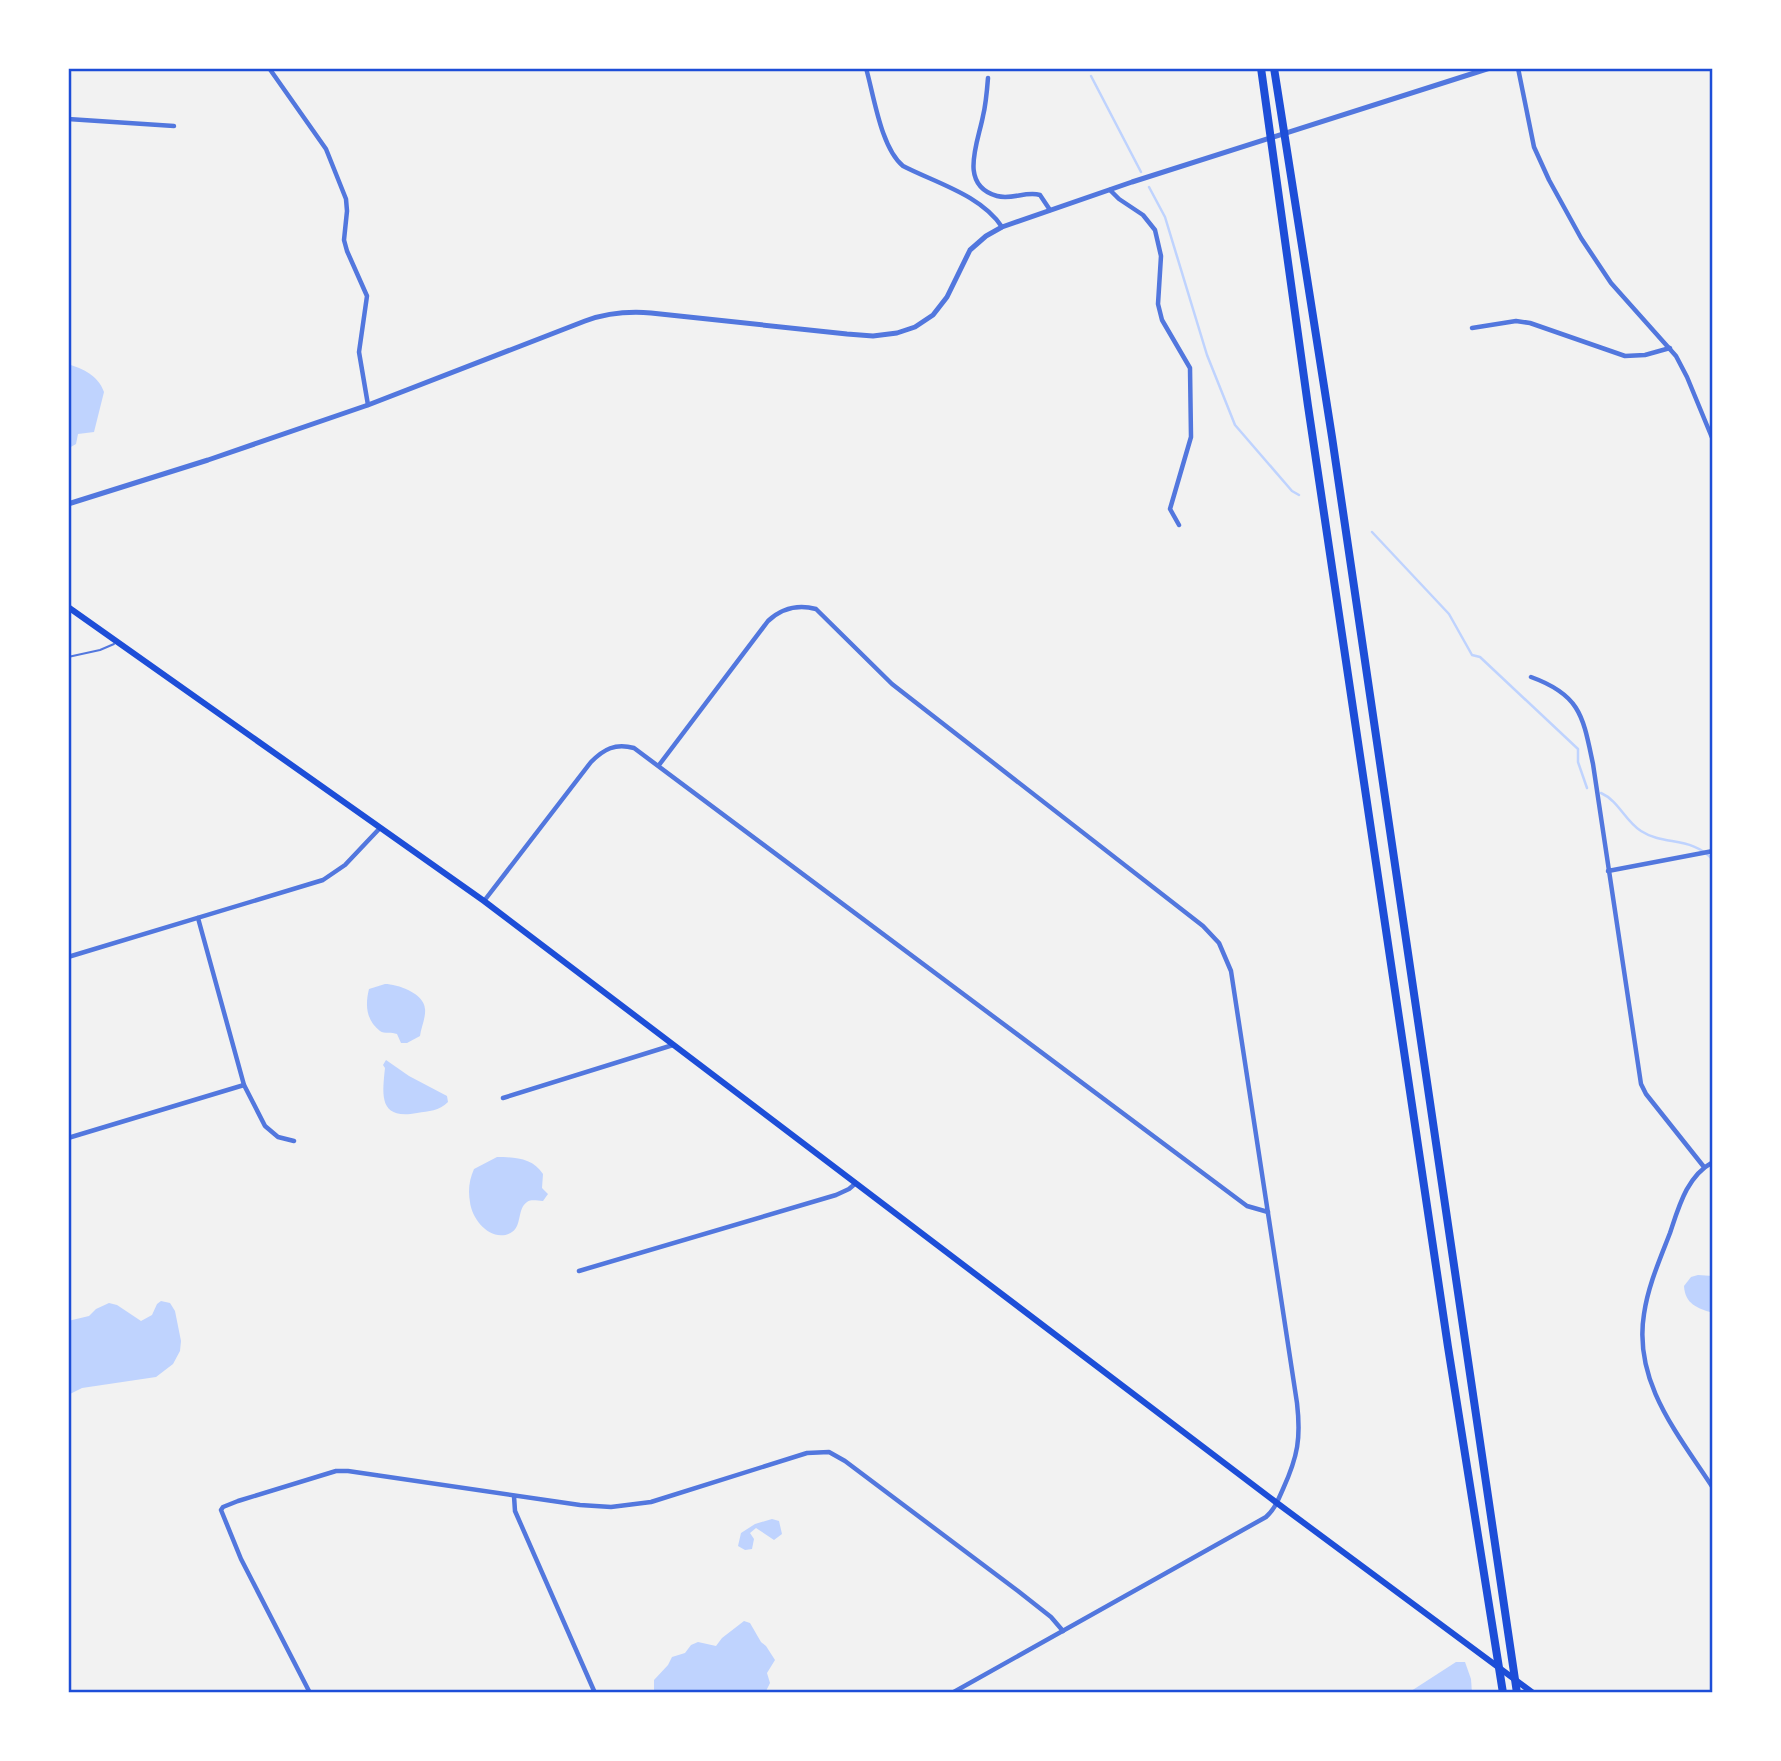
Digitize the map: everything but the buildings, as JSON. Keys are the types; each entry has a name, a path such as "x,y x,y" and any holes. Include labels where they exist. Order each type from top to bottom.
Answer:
{"highway":[{"path":"1261,68 1373,849 1503,1689"},
{"path":"1274,68 1335,451 1517,1693"}],"main road":[{"path":"68,607 484,901 1277,1503 1533,1693"}],"street":[{"path":"270,68 326,149 346,199 344,240 367,296 359,352 368,405"},
{"path":"866,68 883,130 895,160 902,166 975,201 994,215 1002,227"},
{"path":"68,503 208,460 368,405 585,321 616,313 651,313 862,335 897,333 915,327 933,315 947,297 970,250 980,240 1002,227 1490,68"},
{"path":"1518,68 1536,152 1561,202 1611,283 1670,348 1687,376 1713,440"},
{"path":"988,78 984,114 972,162 977,181 985,189 999,196 1040,195 1050,210"},
{"path":"68,119 174,126"},
{"path":"1110,190 1143,215 1155,230 1161,256 1158,304 1162,320 1190,368 1191,437 1170,509 1179,525"},
{"path":"1472,328 1501,323 1530,323 1631,357 1670,348"},
{"path":"659,765 768,621 789,608 805,606 816,609 892,684 1178,905 1215,938 1234,983 1299,1431 1295,1462 1277,1503 1266,1517 952,1693"},
{"path":"1531,677 1546,682 1564,695 1580,713 1593,764 1641,1084 1704,1167"},
{"path":"484,901 584,769 601,752 615,746 625,746 659,765 1228,1192 1252,1209 1268,1212"},
{"path":"68,957 301,887 335,873 380,828"},
{"path":"1608,871 1713,851"},
{"path":"198,918 244,1085 265,1126 278,1137 293,1141"},
{"path":"503,1098 674,1045"},
{"path":"68,1138 244,1085"},
{"path":"1713,1162 1704,1167 1689,1184 1648,1296 1642,1335 1644,1362 1654,1394 1713,1488"},
{"path":"579,1271 836,1195 856,1183"},
{"path":"310,1693 220,1514 223,1507 325,1473 348,1471 580,1505 634,1506 665,1499 807,1453 829,1452 845,1461 1018,1591 1063,1631"},
{"path":"514,1496 515,1511 595,1693"}],"lane":[{"path":"68,657 100,650 118,642"}],"water":[{"path":"68,364 94,377 104,392 94,432 78,434 76,444 69,448"},
{"path":"385,984 409,990 423,1003 425,1015 420,1036 407,1043 401,1043 397,1034 380,1031 369,1017 369,989"},
{"path":"386,1060 447,1096 448,1102 437,1109 417,1113 396,1113 389,1109 383,1088 383,1065"},
{"path":"497,1157 517,1158 534,1165 543,1174 542,1188 548,1194 543,1201 527,1202 515,1229 505,1235 491,1233 479,1223 469,1198 474,1169"},
{"path":"1713,1276 1713,1313 1689,1301 1685,1292 1684,1286 1691,1277"},
{"path":"161,1301 170,1303 175,1311 181,1341 180,1351 173,1364 156,1377 82,1388 68,1395 68,1321 89,1316 109,1303 117,1305 141,1321 152,1315"},
{"path":"772,1519 779,1521 782,1534 774,1540 756,1528 750,1533 754,1539 752,1549 745,1550 738,1546 741,1533 755,1524"},
{"path":"744,1621 750,1623 775,1660 767,1673 770,1683 765,1693 654,1693 654,1680 672,1657 685,1653 691,1645 698,1642 716,1646"},
{"path":"1456,1662 1465,1662 1471,1679 1472,1693 1408,1693"}],"waterway":[{"path":"1091,76 1141,172"},
{"path":"1149,187 1165,217 1207,355 1235,425 1292,491 1299,495"},
{"path":"1372,532 1449,614 1472,655 1480,657 1578,749 1578,762 1587,788"},
{"path":"1601,793 1613,801 1641,831 1650,836 1696,847 1713,860"}]}
